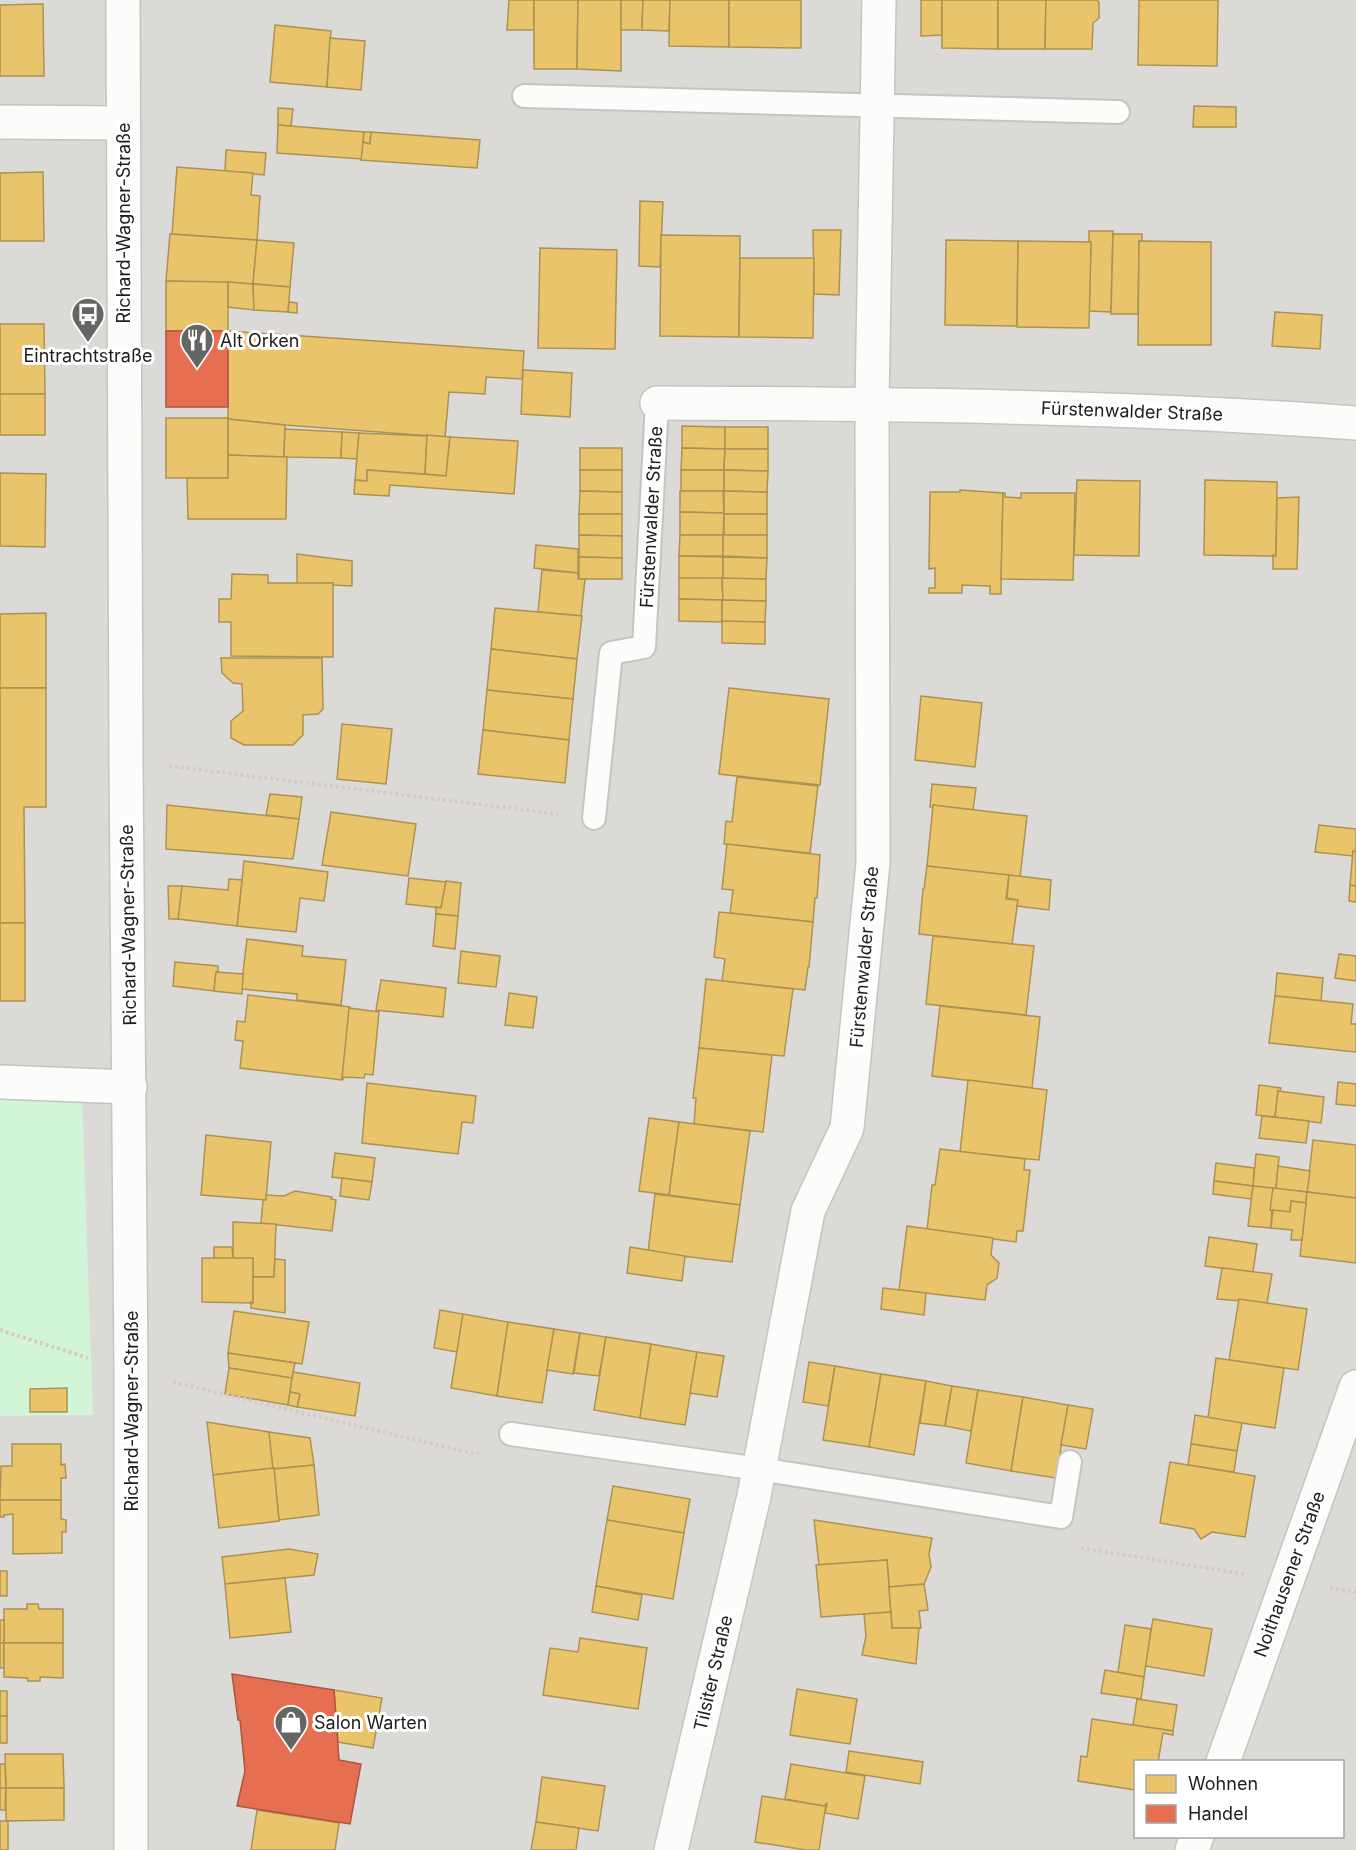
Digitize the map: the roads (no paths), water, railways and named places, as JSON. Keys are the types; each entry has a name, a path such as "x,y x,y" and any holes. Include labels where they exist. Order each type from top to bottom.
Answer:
{"street":[{"name":"Richard-Wagner-Straße","path":"123,0 126,761 130,1087 131,1850"},
{"name":"Fürstenwalder Straße","path":"757,1482 808,1211 847,1128 873,863 872,404 879,105 879,0"},
{"path":"0,122 123,123"},
{"name":"Fürstenwalder Straße","path":"657,403 872,404 1149,410 1356,423"},
{"path":"0,1082 130,1087"},
{"name":"Noithausener Straße","path":"1224,1760 1356,1387"},
{"name":"Tilsiter Straße","path":"671,1850 757,1482"}],"lane":[{"path":"524,96 1118,112"},
{"name":"Fürstenwalder Straße","path":"594,818 611,653 644,647 657,403"},
{"path":"511,1434 757,1482 1061,1517 1070,1462"}],"place":[{"name":"Eintrachtstraße","path":"88,343"},
{"name":"Alt Orken","path":"197,369"},
{"name":"Salon Warten","path":"291,1751"}]}
